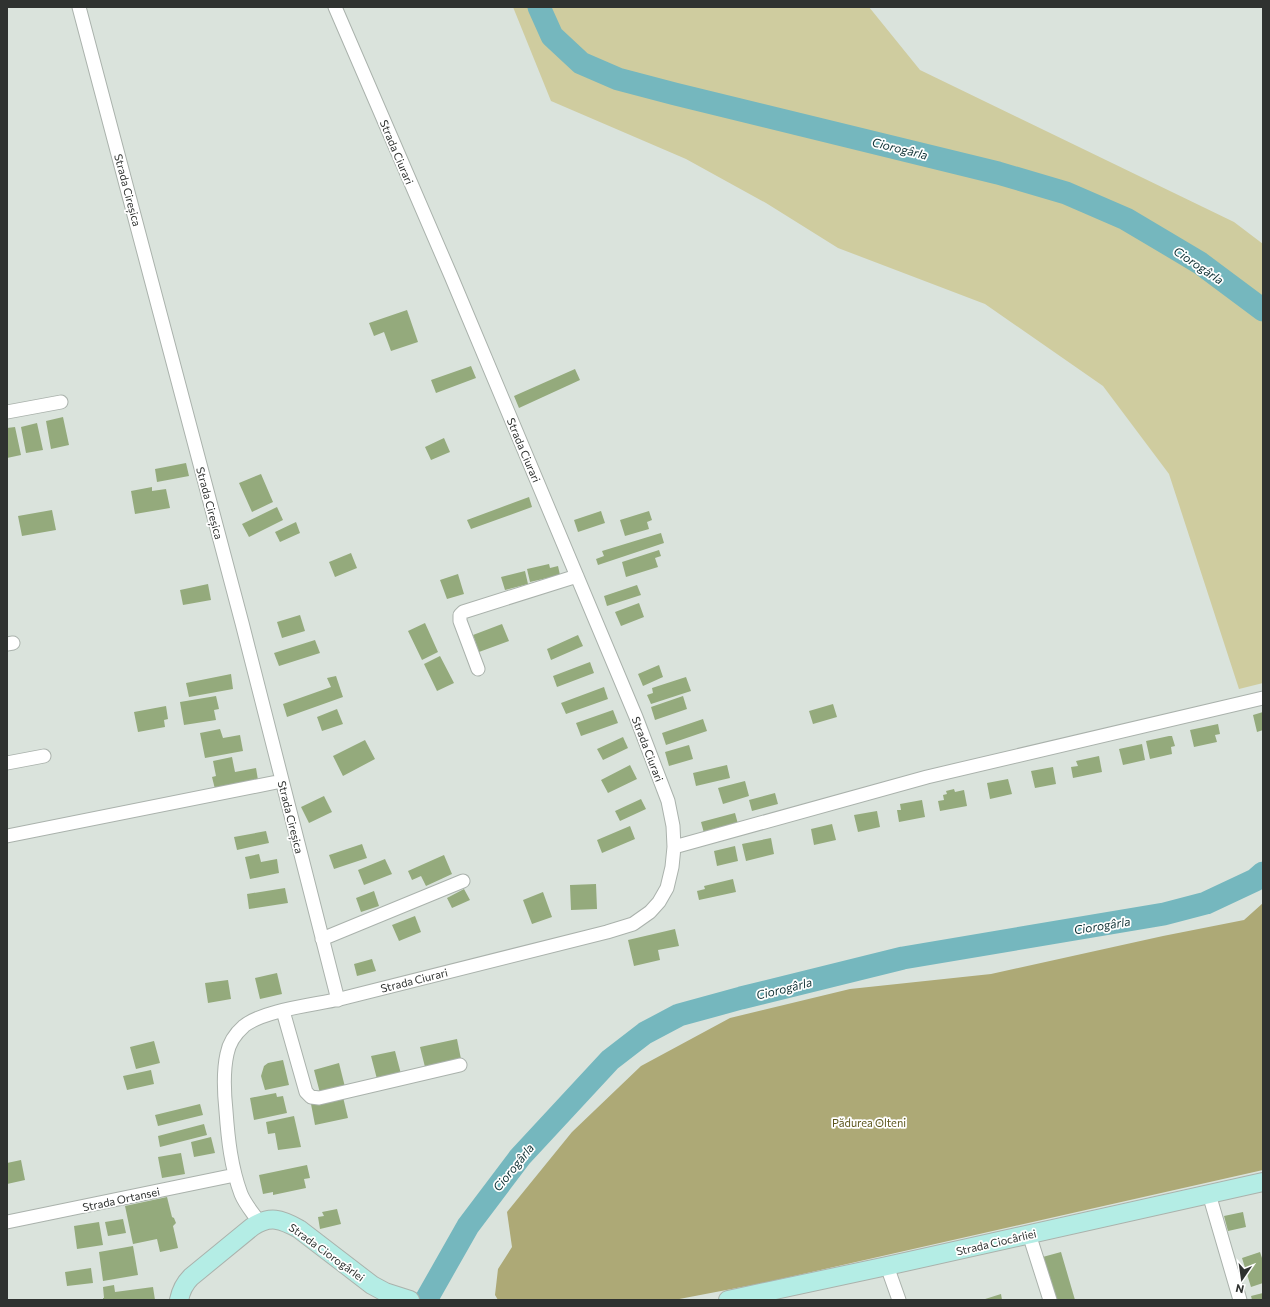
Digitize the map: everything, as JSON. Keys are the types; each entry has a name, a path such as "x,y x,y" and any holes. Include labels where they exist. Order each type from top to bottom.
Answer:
{"street":[{"name":"Strada Cireșica","path":"79,7 240,616 338,1000"},
{"name":"Strada Ciurari","path":"258,1222 242,1195 230,1157 225,1097 224,1075 227,1053 231,1041 244,1026 265,1016 283,1011 338,1000 600,934 633,924 650,912 659,902 667,888 672,867 674,847 673,826 668,800 636,717 451,276 335,7"},
{"path":"7,412 61,402"},
{"path":"478,669 460,621 460,615 463,612 577,576"},
{"path":"674,847 927,777 1263,698"},
{"path":"7,763 44,756"},
{"path":"7,836 282,781"},
{"path":"322,939 464,881"},
{"path":"283,1011 306,1092 311,1097 319,1098 460,1065"},
{"name":"Strada Ortansei","path":"7,1222 235,1175"},
{"name":"Strada Ciocârliei","path":"728,1300 1263,1182"},
{"path":"1209,1194 1240,1300"},
{"name":"Strada Ciorogârlei","path":"258,1222 267,1219 277,1219 289,1223 372,1285 385,1292 405,1299"},
{"path":"179,1300 184,1284 191,1277 258,1222"},
{"path":"1029,1234 1050,1300"},
{"path":"887,1266 899,1300"}],"shaded area":[{"path":"513,7 869,7 920,70 1234,222 1263,244 1263,683 1239,689 1169,474 1103,386 985,304 838,248 766,203 686,159 551,101"}],"green space":[{"name":"Pădurea Olteni","path":"1263,903 1263,1170 763,1283 674,1300 498,1300 495,1295 498,1269 512,1247 507,1212 572,1132 641,1066 730,1018 850,989 991,974 1163,936 1244,920"}],"building":[{"path":"407,310 418,342 391,351 384,332 374,336 369,323"},
{"path":"471,366 476,378 436,393 431,380"},
{"path":"575,369 580,380 519,408 514,396"},
{"path":"63,417 69,445 51,449 46,421"},
{"path":"37,423 43,450 26,453 21,427"},
{"path":"15,427 21,455 7,458 7,428"},
{"path":"444,438 450,452 431,460 425,447"},
{"path":"186,463 189,476 157,482 155,469"},
{"path":"261,474 273,502 252,512 239,483"},
{"path":"152,487 152,491 166,489 170,508 135,514 131,491"},
{"path":"529,497 532,507 471,529 467,520"},
{"path":"277,507 283,520 249,537 242,524"},
{"path":"52,510 56,530 22,536 18,516"},
{"path":"601,511 605,523 578,532 574,520"},
{"path":"649,511 652,520 647,522 649,529 625,536 620,520"},
{"path":"296,522 300,533 280,542 275,532"},
{"path":"661,533 664,543 598,565 596,559 604,556 602,551"},
{"path":"659,550 661,556 655,558 658,567 626,577 622,562"},
{"path":"351,553 357,568 335,577 329,562"},
{"path":"549,564 550,568 558,566 560,575 530,582 527,569"},
{"path":"525,571 528,584 505,590 501,577"},
{"path":"458,574 464,594 447,599 440,580"},
{"path":"208,584 211,600 183,605 180,590"},
{"path":"637,585 641,595 607,606 604,596"},
{"path":"639,603 644,617 621,626 615,612"},
{"path":"300,615 305,631 282,638 277,622"},
{"path":"425,623 438,652 422,660 408,631"},
{"path":"502,624 509,641 479,652 473,635"},
{"path":"578,635 583,646 551,660 547,649"},
{"path":"315,640 320,653 279,666 274,653"},
{"path":"440,656 454,683 437,691 424,664"},
{"path":"590,662 594,673 557,687 553,676"},
{"path":"659,665 663,677 643,686 638,674"},
{"path":"231,674 233,689 189,697 186,683"},
{"path":"336,676 343,697 287,717 283,704 331,687 327,678"},
{"path":"686,677 691,691 651,704 647,695 653,693 652,688"},
{"path":"604,687 608,699 566,714 561,703"},
{"path":"216,696 219,709 214,710 216,720 184,725 180,702"},
{"path":"683,696 687,709 655,720 651,707"},
{"path":"833,704 837,717 813,724 809,711"},
{"path":"166,706 168,719 164,720 165,727 138,732 134,712"},
{"path":"337,709 343,724 322,731 317,717"},
{"path":"613,710 618,723 581,736 576,723"},
{"path":"1263,712 1263,730 1257,732 1253,715"},
{"path":"703,719 707,731 666,745 662,733"},
{"path":"1218,724 1220,734 1215,735 1217,742 1194,747 1190,730"},
{"path":"220,729 223,738 240,735 243,751 205,758 200,733"},
{"path":"1172,736 1175,746 1171,747 1172,754 1150,759 1146,741"},
{"path":"623,737 628,748 603,760 597,749"},
{"path":"365,740 375,759 343,776 333,756"},
{"path":"1142,744 1145,760 1123,765 1119,749"},
{"path":"689,745 693,759 669,766 665,752"},
{"path":"1099,756 1102,772 1073,778 1071,767 1078,766 1076,761"},
{"path":"232,757 235,772 256,768 258,780 215,789 212,777 216,776 213,761"},
{"path":"630,765 637,779 608,793 601,780"},
{"path":"727,765 730,778 696,786 693,773"},
{"path":"1053,767 1056,784 1035,788 1031,771"},
{"path":"1008,779 1012,794 990,799 987,783"},
{"path":"745,781 749,796 723,804 718,788"},
{"path":"954,789 955,792 964,790 967,806 940,811 938,801 944,800 943,795 947,794 946,791"},
{"path":"775,793 778,804 752,811 749,800"},
{"path":"324,796 332,812 309,823 301,807"},
{"path":"641,799 646,809 620,821 615,811"},
{"path":"922,800 925,817 899,822 897,810 901,810 900,804"},
{"path":"877,811 880,827 858,832 854,815"},
{"path":"735,813 738,824 704,833 701,822"},
{"path":"832,824 836,840 814,845 811,829"},
{"path":"630,826 635,839 602,853 597,840"},
{"path":"266,831 269,843 237,850 234,837"},
{"path":"771,838 774,854 746,861 742,844"},
{"path":"362,844 367,858 334,869 329,855"},
{"path":"735,846 738,861 717,866 714,851"},
{"path":"259,854 261,862 277,859 279,873 250,879 245,857"},
{"path":"444,855 452,874 426,886 421,876 412,880 408,871"},
{"path":"385,859 392,874 364,885 358,870"},
{"path":"733,879 736,892 699,900 697,891 705,889 704,886"},
{"path":"596,884 597,909 571,910 570,885"},
{"path":"285,888 288,903 249,909 247,894"},
{"path":"464,889 470,900 452,908 447,898"},
{"path":"374,891 379,906 361,912 356,898"},
{"path":"543,892 552,917 532,924 523,900"},
{"path":"415,916 421,932 399,941 392,925"},
{"path":"675,929 679,946 658,950 660,960 634,966 628,940"},
{"path":"372,959 376,971 357,976 354,964"},
{"path":"277,973 282,994 260,999 255,978"},
{"path":"228,980 231,999 208,1003 205,983"},
{"path":"457,1039 461,1059 425,1067 420,1047"},
{"path":"154,1041 160,1063 136,1069 130,1047"},
{"path":"395,1051 401,1074 377,1079 371,1056"},
{"path":"283,1060 289,1085 265,1090 261,1076 264,1066 268,1063"},
{"path":"339,1063 345,1087 320,1093 314,1070"},
{"path":"151,1070 154,1084 127,1090 123,1076"},
{"path":"276,1093 277,1097 283,1096 287,1113 254,1120 250,1098"},
{"path":"343,1097 348,1118 315,1125 311,1104"},
{"path":"200,1104 203,1115 158,1126 155,1115"},
{"path":"294,1116 301,1147 278,1150 275,1133 268,1134 266,1122"},
{"path":"204,1124 207,1135 160,1147 158,1136"},
{"path":"211,1137 215,1153 194,1157 191,1142"},
{"path":"181,1153 185,1174 162,1178 158,1157"},
{"path":"21,1160 25,1180 7,1184 7,1163"},
{"path":"307,1165 310,1178 304,1179 306,1188 273,1195 273,1192 263,1194 259,1175"},
{"path":"167,1197 172,1217 176,1223 173,1226 178,1248 160,1252 157,1239 133,1244 125,1206"},
{"path":"337,1209 341,1224 320,1229 318,1217 324,1216 322,1212"},
{"path":"1243,1212 1246,1227 1228,1231 1224,1216"},
{"path":"123,1219 126,1233 108,1236 105,1222"},
{"path":"99,1222 103,1245 77,1249 74,1226"},
{"path":"133,1246 138,1275 103,1281 99,1252"},
{"path":"1061,1252 1075,1300 1052,1300 1039,1258"},
{"path":"1260,1252 1263,1261 1263,1283 1251,1287 1242,1258"},
{"path":"91,1268 93,1283 67,1286 65,1272"},
{"path":"114,1285 115,1292 153,1287 155,1300 103,1300 103,1287"},
{"path":"1263,1293 1263,1300 1252,1300 1251,1296"},
{"path":"1001,1294 1002,1300 982,1300"}],"waterway":[{"name":"Ciorogârla","path":"539,7 552,36 581,63 618,79 998,173 1066,193 1126,219 1200,263 1263,310"},
{"name":"Ciorogârla","path":"426,1300 468,1226 520,1157 610,1060 645,1033 679,1015 903,958 1164,914 1206,903 1255,880 1263,873"}]}
